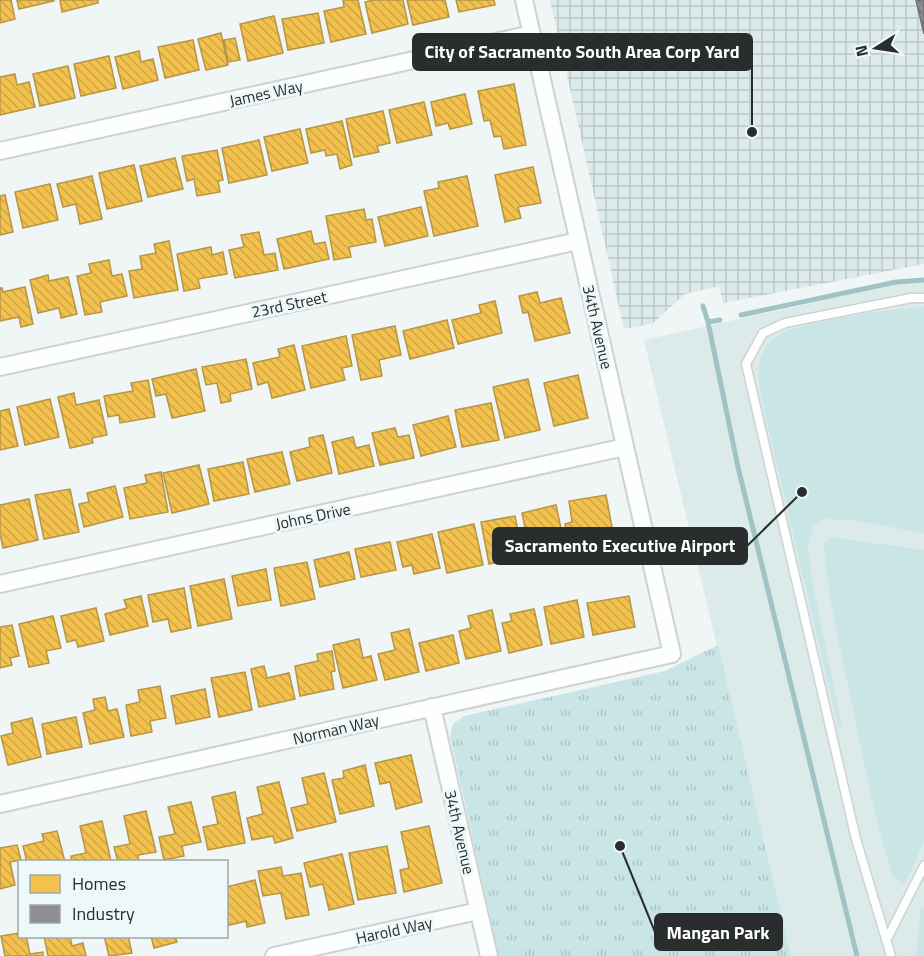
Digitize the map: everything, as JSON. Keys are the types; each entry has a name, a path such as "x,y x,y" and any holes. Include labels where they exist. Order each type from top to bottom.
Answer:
{"street":[{"name":"34th Avenue","path":"524,0 672,654"},
{"name":"James Way","path":"0,151 532,34"},
{"name":"23rd Street","path":"0,367 578,241"},
{"name":"Johns Drive","path":"0,584 626,447"},
{"name":"Norman Way","path":"0,804 672,654"},
{"name":"34th Avenue","path":"432,707 489,956"},
{"name":"Harold Way","path":"274,956 478,911"}],"lane":[{"path":"891,956 856,840 747,364 763,333 785,323 911,298 924,298"},
{"path":"887,939 924,866"}],"shaded area":[{"path":"550,0 924,0 924,264 723,303 719,286 685,294 652,324 624,329"},
{"path":"924,279 924,956 791,956 644,340"}],"green space":[{"path":"924,307 924,533 850,520 823,519 813,526 808,546 812,581 842,726 838,726 761,396 759,373 761,356 769,343 786,331 847,317"},
{"path":"829,537 924,550 924,842 905,883 893,877 871,794 832,606 824,543"},
{"path":"718,645 791,956 499,956 450,736 453,724 464,716 665,671"},
{"path":"921,907 924,908 924,956 916,956"}],"building: Homes":[{"path":"0,0 11,0 15,19 0,23"},
{"path":"17,0 54,0 54,1 19,9"},
{"path":"60,0 98,0 98,3 62,12"},
{"path":"343,0 358,0 366,34 331,42 324,11 344,7"},
{"path":"403,0 408,24 372,33 365,2"},
{"path":"407,0 445,0 449,17 413,25"},
{"path":"456,0 494,0 495,5 459,12"},
{"path":"318,13 324,43 288,50 282,19"},
{"path":"274,16 283,53 248,61 240,24"},
{"path":"221,33 228,65 206,70 198,39"},
{"path":"235,38 240,60 228,62 224,40"},
{"path":"193,40 199,70 165,78 158,47"},
{"path":"139,51 141,62 153,59 158,80 123,89 115,57"},
{"path":"109,56 116,88 81,96 74,64"},
{"path":"68,66 75,98 40,106 33,74"},
{"path":"15,74 17,85 29,82 35,107 0,115 0,77"},
{"path":"514,84 526,145 504,149 501,136 494,137 490,120 484,121 478,91"},
{"path":"465,94 472,124 450,129 448,123 436,126 431,102"},
{"path":"424,102 432,135 397,143 389,110"},
{"path":"383,111 390,143 377,146 379,152 354,157 346,119"},
{"path":"342,121 352,165 340,169 337,154 326,156 325,150 311,153 306,129"},
{"path":"300,129 308,163 272,171 264,137"},
{"path":"259,140 267,175 229,183 222,148"},
{"path":"217,150 223,180 218,181 220,192 197,196 194,179 187,181 182,156"},
{"path":"175,158 183,189 148,197 140,166"},
{"path":"134,165 142,201 107,209 99,173"},
{"path":"533,167 541,203 518,207 521,218 505,222 495,175"},
{"path":"92,176 102,219 80,224 76,204 63,207 57,184"},
{"path":"467,176 478,226 434,236 424,191 439,188 438,182"},
{"path":"50,184 58,220 23,228 15,192"},
{"path":"5,195 13,232 0,235 0,196"},
{"path":"421,207 428,236 385,246 378,217"},
{"path":"364,209 366,220 372,219 376,242 349,247 351,257 334,260 326,216"},
{"path":"311,231 314,244 325,242 329,259 284,269 277,239"},
{"path":"259,232 264,255 275,253 278,270 235,278 229,250 244,247 241,235"},
{"path":"169,241 178,290 134,298 129,271 142,269 140,256 156,253 154,244"},
{"path":"211,247 212,255 223,252 227,274 198,279 200,288 184,291 177,254"},
{"path":"109,260 112,276 122,274 127,296 100,302 102,312 85,315 77,276 91,273 89,264"},
{"path":"48,275 49,281 68,277 77,314 61,318 59,308 38,313 30,280"},
{"path":"25,287 33,324 21,327 19,317 0,321 0,288 3,292"},
{"path":"537,292 540,303 561,298 570,333 535,341 528,312 523,313 519,296"},
{"path":"495,301 502,333 458,344 452,320 481,313 479,305"},
{"path":"447,320 454,348 410,359 403,331"},
{"path":"395,326 401,355 379,360 382,376 361,380 352,335"},
{"path":"346,336 352,366 342,368 345,380 311,388 302,346"},
{"path":"294,345 305,390 272,398 268,382 258,385 253,363 280,357 278,349"},
{"path":"246,359 252,389 230,394 231,401 221,403 217,383 206,385 202,367"},
{"path":"196,369 205,411 172,418 166,394 156,396 152,379"},
{"path":"578,375 588,418 554,426 544,383"},
{"path":"528,379 540,430 505,438 493,387"},
{"path":"148,380 155,417 120,423 119,415 108,417 104,396 133,391 131,383"},
{"path":"74,393 76,405 99,400 107,435 92,438 93,443 70,448 58,397"},
{"path":"50,399 59,437 25,445 17,407"},
{"path":"491,403 499,440 462,447 455,410"},
{"path":"9,409 18,446 0,450 0,411"},
{"path":"448,416 456,447 421,456 413,425"},
{"path":"395,428 398,437 409,435 414,458 380,465 372,433"},
{"path":"323,435 332,473 297,481 290,452 310,447 309,438"},
{"path":"353,437 356,448 369,445 374,466 339,474 332,442"},
{"path":"282,452 290,484 255,492 247,459"},
{"path":"243,462 249,494 214,501 208,469"},
{"path":"199,465 209,504 172,513 163,473"},
{"path":"161,472 168,512 130,519 124,488 147,483 145,475"},
{"path":"115,486 123,517 84,527 79,504 89,502 87,493"},
{"path":"70,489 79,532 44,539 35,495"},
{"path":"606,495 612,527 598,529 600,541 569,547 565,524 572,522 569,501"},
{"path":"29,499 38,540 3,548 0,534 0,505"},
{"path":"556,505 562,533 528,541 522,513"},
{"path":"515,516 521,546 507,549 509,560 489,564 481,522"},
{"path":"474,524 483,565 447,573 438,532"},
{"path":"432,534 440,568 414,574 412,565 403,567 397,542"},
{"path":"390,542 396,570 361,577 355,549"},
{"path":"349,552 355,579 320,587 314,560"},
{"path":"307,562 315,599 281,606 274,568"},
{"path":"266,569 271,600 238,606 232,576"},
{"path":"224,579 232,619 198,626 190,586"},
{"path":"184,588 191,628 171,632 168,619 153,622 148,595"},
{"path":"141,596 148,626 110,635 105,614 127,608 124,600"},
{"path":"629,596 635,627 593,635 587,603"},
{"path":"577,600 584,637 551,644 544,607"},
{"path":"96,608 104,641 78,647 76,640 67,642 61,616"},
{"path":"534,609 542,645 509,653 502,623 512,621 510,614"},
{"path":"492,610 501,651 466,659 459,631 471,628 468,616"},
{"path":"53,616 61,648 46,651 49,663 29,667 19,624"},
{"path":"12,625 19,656 10,658 12,665 0,668 0,627"},
{"path":"409,629 419,672 385,680 378,654 395,650 391,633"},
{"path":"453,635 459,663 426,671 419,643"},
{"path":"359,639 363,658 371,656 377,680 343,688 333,645"},
{"path":"332,651 335,671 331,672 334,689 300,696 295,666 318,661 317,654"},
{"path":"264,666 267,678 289,673 295,699 259,707 251,669"},
{"path":"245,672 252,710 219,717 211,678"},
{"path":"160,686 166,718 150,721 152,732 131,736 126,705 140,702 138,690"},
{"path":"205,689 210,717 176,724 171,696"},
{"path":"105,697 108,711 117,709 124,737 90,744 83,713 95,710 93,699"},
{"path":"76,717 82,747 47,754 42,724"},
{"path":"32,718 41,757 8,765 1,736 13,733 11,723"},
{"path":"411,755 422,802 396,809 390,782 380,784 375,763"},
{"path":"365,765 374,806 340,814 332,780 344,778 343,771"},
{"path":"324,773 336,822 297,831 291,808 308,804 302,778"},
{"path":"279,782 293,838 275,843 273,836 252,840 247,818 263,814 257,787"},
{"path":"235,792 245,843 208,850 203,827 218,824 212,797"},
{"path":"191,802 201,842 182,846 184,856 164,860 159,837 175,834 168,807"},
{"path":"146,811 156,852 138,855 139,860 117,860 114,847 130,844 124,816"},
{"path":"102,821 111,860 72,860 71,856 86,853 80,826"},
{"path":"429,826 442,883 404,892 400,870 409,868 401,832"},
{"path":"57,831 64,860 26,860 23,846 44,841 42,834"},
{"path":"17,845 21,860 10,862 15,885 0,889 0,848"},
{"path":"387,846 396,893 358,900 349,853"},
{"path":"342,854 354,904 329,910 323,884 310,887 304,863"},
{"path":"281,867 283,876 301,873 309,915 286,919 281,893 263,896 258,871"},
{"path":"255,880 265,923 247,927 246,921 228,926 228,887"},
{"path":"18,933 18,938 26,938 30,954 43,952 43,956 5,956 1,936"},
{"path":"44,938 70,938 72,946 83,943 86,956 48,956"},
{"path":"104,938 128,938 132,953 109,956"},
{"path":"152,938 176,938 177,942 154,948"}],"building: Industry":[{"path":"916,0 924,0 924,34"}],"waterway":[{"path":"741,315 896,282 924,280"},
{"path":"703,306 738,467 857,956"},
{"path":"708,322 720,320"}],"place":[{"name":"City of Sacramento South Area Corp Yard","path":"752,132"},
{"name":"Sacramento Executive Airport","path":"802,492"},
{"name":"Mangan Park","path":"620,846"}]}
